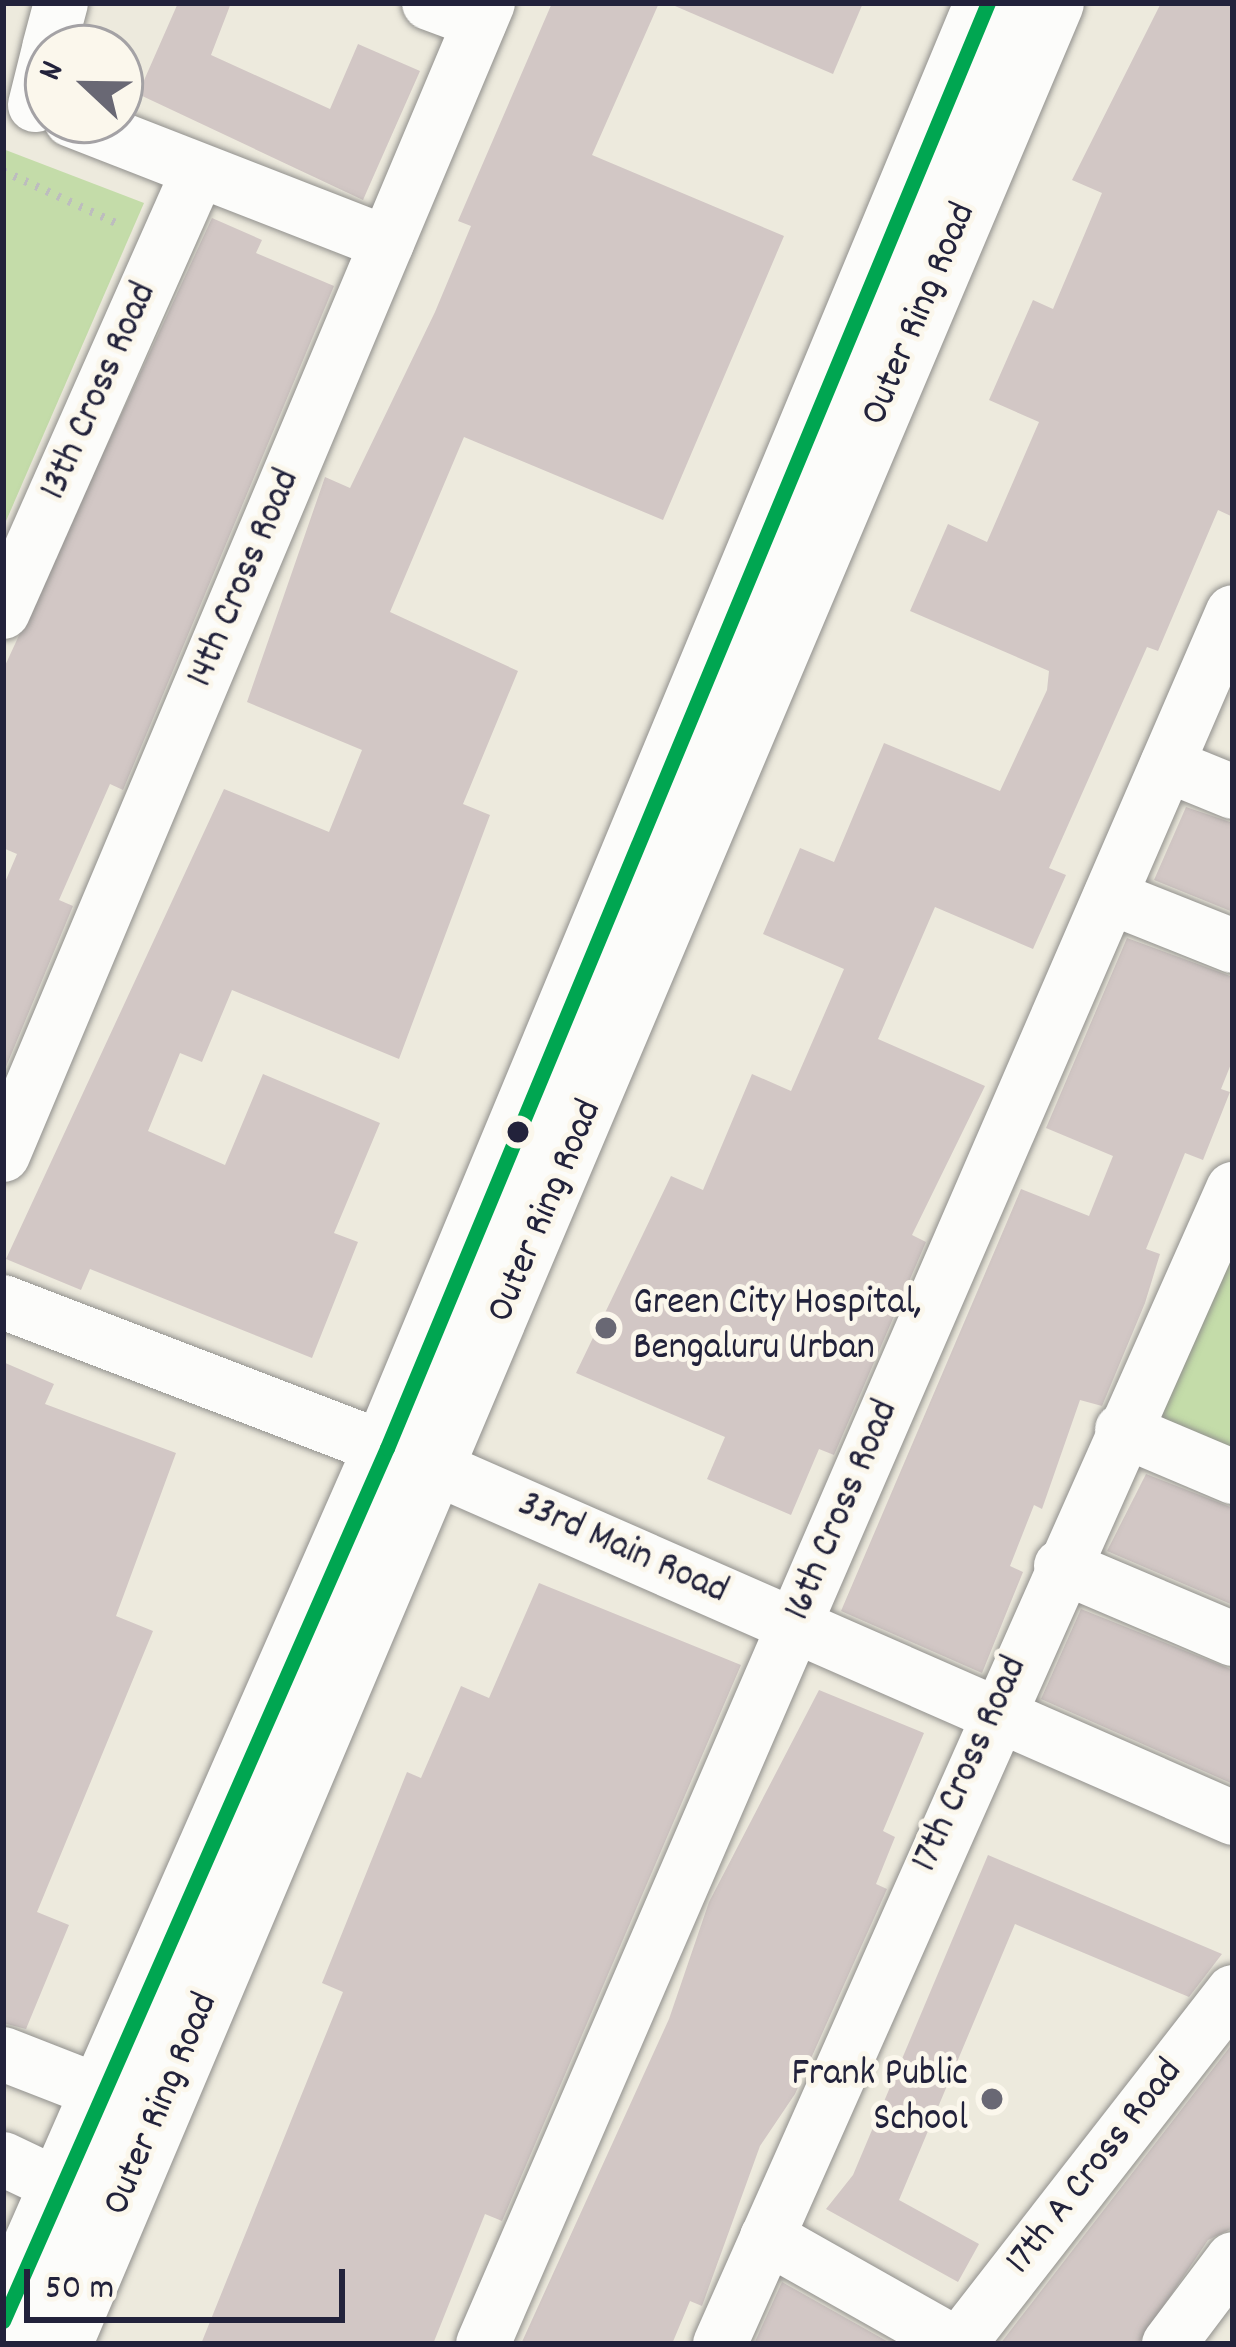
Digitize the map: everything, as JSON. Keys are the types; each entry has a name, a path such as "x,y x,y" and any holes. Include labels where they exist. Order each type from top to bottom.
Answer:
{"highway":[{"name":"Outer Ring Road","path":"59,2344 988,3"},
{"path":"1022,74 1052,3"},
{"path":"1022,74 1066,3"},
{"name":"Outer Ring Road","path":"3,2321 103,2093 412,1459 1022,74"}],"street":[{"path":"430,3 484,13"},
{"name":"14th Cross Road","path":"3,1155 484,13"},
{"path":"130,144 387,243"},
{"name":"13th Cross Road","path":"3,612 198,172"},
{"name":"16th Cross Road","path":"483,2344 1233,612"},
{"path":"1167,765 1233,792"},
{"path":"1110,897 1233,946"},
{"name":"17th Cross Road","path":"720,2344 995,1711 1233,1189"},
{"name":"33rd Main Road","path":"3,1302 412,1459 1233,1818"},
{"path":"1122,1430 1233,1477"},
{"path":"1061,1566 1233,1639"},
{"name":"17th A Cross Road","path":"957,2344 1233,1992"},
{"path":"3,2054 103,2093"},
{"path":"3,2159 62,2187"},
{"path":"767,2236 957,2344"},
{"path":"1169,2344 1233,2259"}],"path":[{"path":"3,171 120,220 111,242"}],"green space":[{"path":"3,149 144,203 3,528"},
{"path":"1233,1235 1233,1456 1154,1423"}],"building":[{"path":"178,3 231,3 211,55 330,109 358,44 420,71 363,200 144,97 144,80"},
{"path":"552,3 659,3 592,155 784,236 663,520 464,437 390,612 518,671 463,804 490,815 399,1059 232,990 202,1062 180,1053 148,1131 225,1165 263,1074 380,1123 334,1233 358,1242 312,1358 90,1269 81,1290 6,1259 224,789 329,832 362,750 247,702 325,477 350,488 435,312 471,226 458,221"},
{"path":"668,3 863,3 833,74"},
{"path":"1161,3 1233,3 1233,517 1218,510 1158,651 1147,647 1049,868 1066,875 1033,949 935,907 878,1039 985,1086 912,1235 926,1242 834,1455 819,1449 791,1515 707,1479 725,1437 576,1373 671,1176 703,1190 752,1074 791,1091 844,969 763,934 800,848 834,862 884,743 1000,791 1047,690 1049,671 910,611 948,524 987,542 1039,422 989,400 1033,300 1053,309 1102,193 1072,180"},
{"path":"212,218 262,240 256,253 334,286 123,790 110,784 59,900 73,906 3,1074 3,887 17,854 3,848 3,670"},
{"path":"1186,807 1233,823 1233,912 1154,880"},
{"path":"1127,938 1233,977 1233,1059 1221,1089 1230,1092 1203,1160 1185,1153 1146,1249 1160,1254 1145,1303 1102,1406 1080,1400 1042,1509 1034,1505 1010,1566 1023,1572 982,1673 841,1611 1021,1189 1089,1216 1113,1156 1046,1128"},
{"path":"3,1362 54,1384 45,1404 176,1453 116,1616 153,1631 37,1912 69,1925 26,2029 3,2023"},
{"path":"1146,1474 1233,1508 1233,1605 1107,1551"},
{"path":"539,1583 741,1665 502,2221 485,2214 433,2344 201,2344 343,1992 322,1983 407,1772 421,1778 461,1686 489,1698"},
{"path":"1081,1609 1233,1670 1233,1784 1041,1699"},
{"path":"819,1690 924,1733 883,1831 895,1837 876,1884 887,1889 795,2094 760,2146 702,2306 690,2301 672,2344 521,2344 669,2019 709,1902"},
{"path":"988,1855 1222,1954 1189,1997 1015,1924 899,2200 979,2244 958,2282 826,2209 853,2175"},
{"path":"1233,2043 1233,2228 1208,2240 1138,2344 1000,2344"},
{"path":"782,2282 892,2344 754,2344"}],"transit line":[{"path":"3,2321 387,1448 988,3"}],"place":[{"name":"Green City Hospital, Bengaluru Urban","path":"606,1328"},
{"name":"Frank Public School","path":"992,2099"}]}
